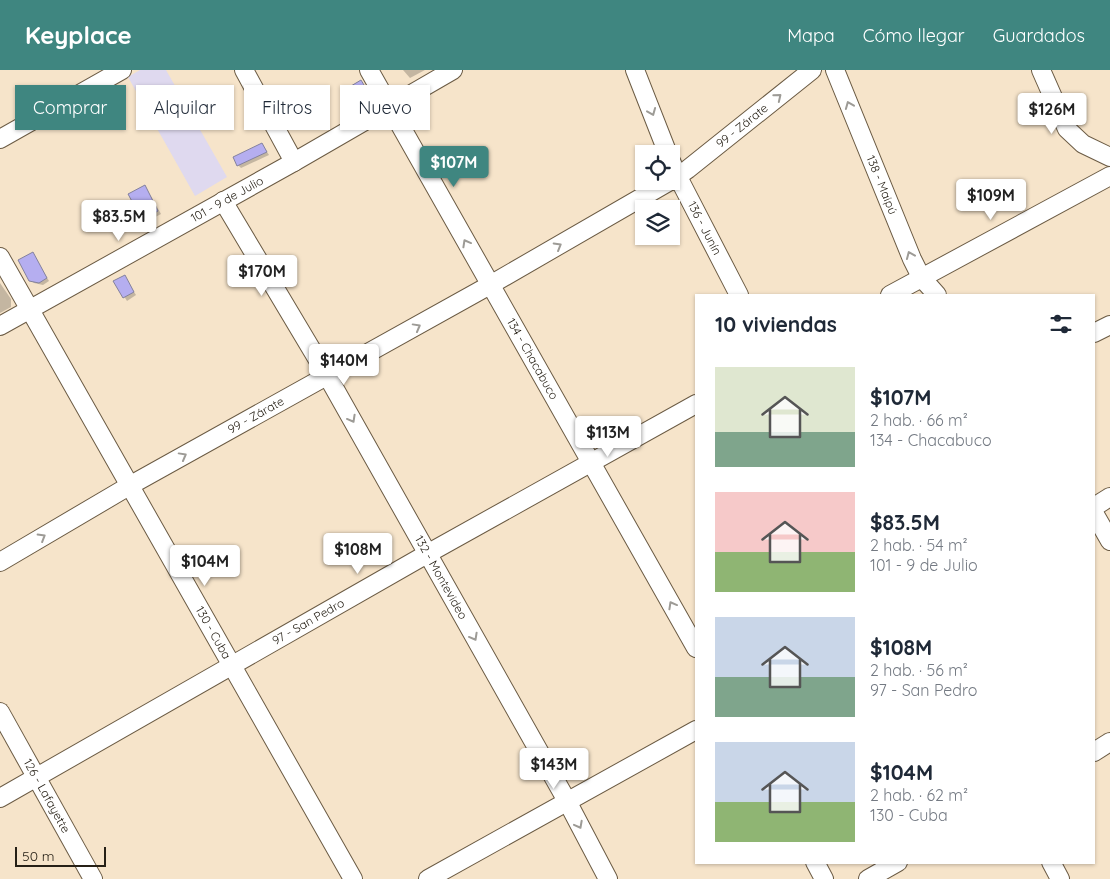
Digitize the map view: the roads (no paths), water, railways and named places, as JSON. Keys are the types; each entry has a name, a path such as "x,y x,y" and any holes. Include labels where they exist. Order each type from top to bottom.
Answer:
{"street":[{"path":"0,139 122,70"},
{"path":"244,70 294,162"},
{"name":"134 - Chacabuco","path":"370,70 379,85"},
{"path":"635,70 664,145"},
{"name":"99 - Zárate","path":"680,170 812,70"},
{"name":"138 - Maipú","path":"835,70 912,259 922,277 936,294"},
{"path":"1041,70 1067,129 1083,144 1110,157"},
{"name":"101 - 9 de Julio","path":"424,85 446,72"},
{"name":"101 - 9 de Julio","path":"0,326 348,130"},
{"name":"134 - Chacabuco","path":"404,130 695,646"},
{"path":"892,294 1110,176"},
{"name":"136 - Junín","path":"680,188 738,294"},
{"name":"99 - Zárate","path":"0,562 129,486 490,285 648,190"},
{"name":"132 - Montevideo","path":"223,201 328,376 567,801 608,879"},
{"name":"130 - Cuba","path":"0,257 353,879"},
{"path":"1095,332 1110,325"},
{"name":"97 - San Pedro","path":"0,798 591,461 695,405"},
{"path":"1095,506 1110,497"},
{"path":"1095,516 1110,541"},
{"name":"126 - Lafayette","path":"0,712 93,879"},
{"path":"428,879 695,731"},
{"path":"1095,751 1110,742"},
{"path":"816,864 824,879"},
{"path":"868,879 894,864"},
{"path":"1052,864 1060,879"}]}
